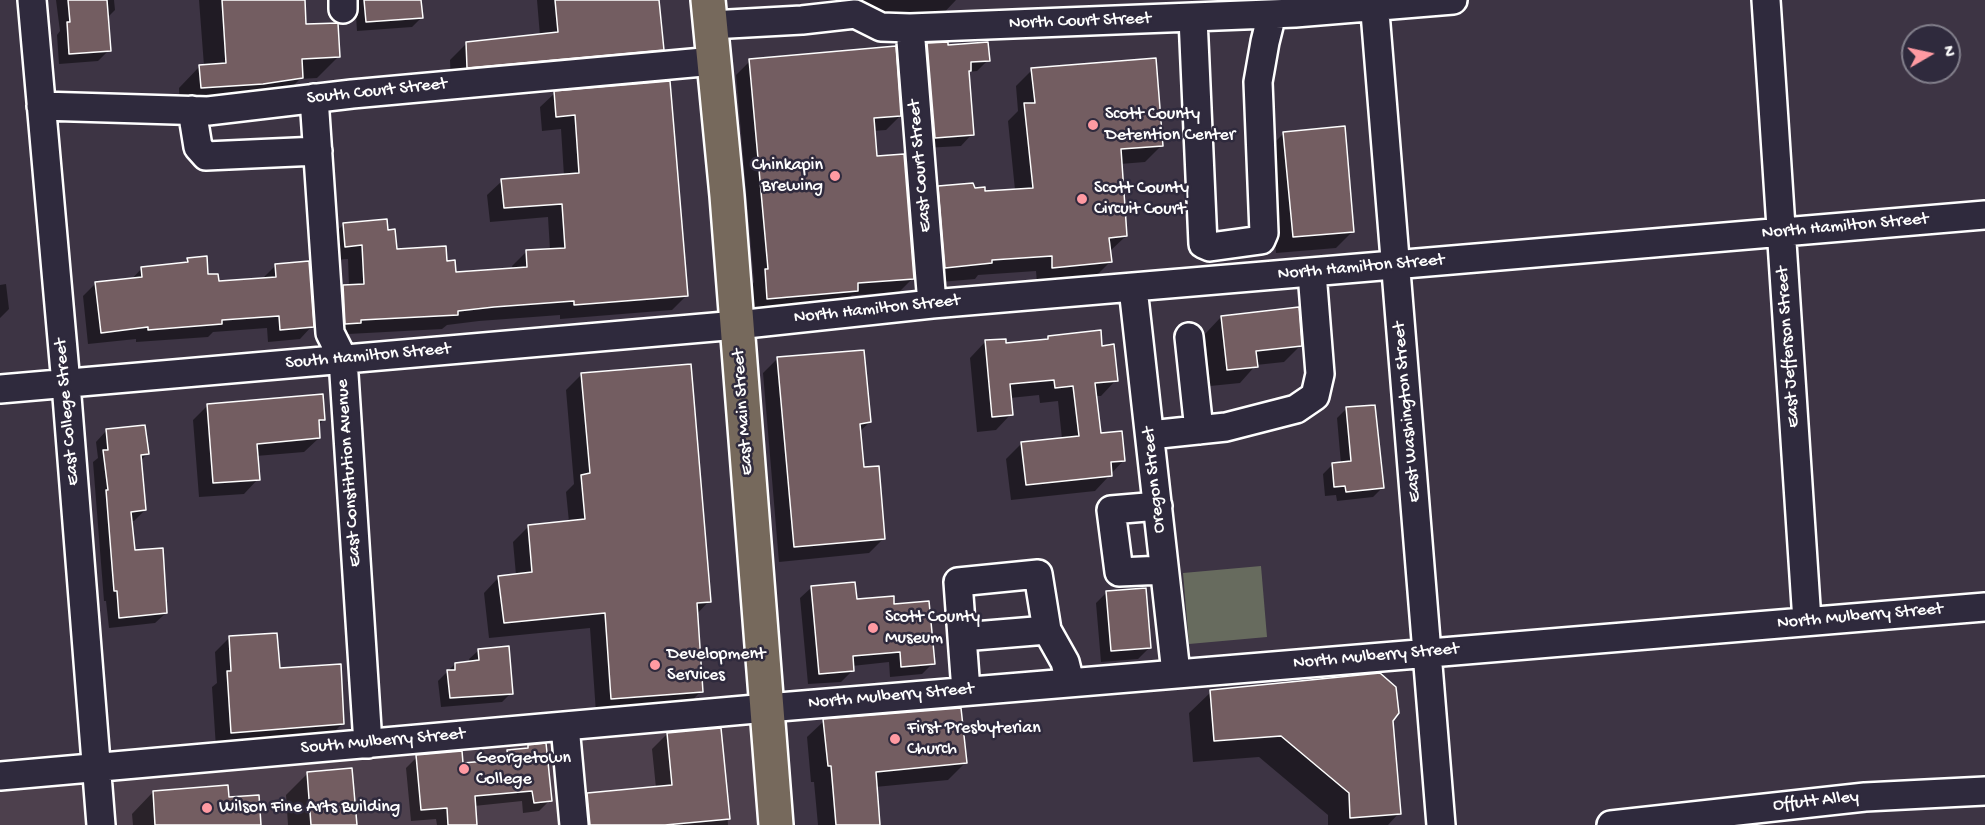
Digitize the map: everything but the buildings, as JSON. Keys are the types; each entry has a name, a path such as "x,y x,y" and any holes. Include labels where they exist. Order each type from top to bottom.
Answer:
{"main road":[{"name":"East Main Street","path":"710,13 776,825"}],"street":[{"name":"East College Street","path":"32,0 66,384 101,825"},
{"name":"North Court Street","path":"710,13 820,19 854,7 880,27 910,28 1011,12 1193,18 1272,14 1309,6 1454,0"},
{"name":"East Jefferson Street","path":"1766,0 1807,621"},
{"name":"East Washington Street","path":"1374,3 1441,825"},
{"path":"1193,18 1203,244 1210,247 1261,240 1264,233 1258,82 1272,14"},
{"name":"East Court Street","path":"910,28 932,304"},
{"name":"South Court Street","path":"41,106 208,111 314,98 714,61"},
{"name":"East Constitution Avenue","path":"314,98 330,333 343,359 368,744"},
{"path":"192,110 198,147 206,156 318,151"},
{"name":"North Hamilton Street","path":"737,325 932,304 1985,215"},
{"path":"1150,435 1226,427 1296,409 1315,396 1320,374 1312,273"},
{"name":"Oregon Street","path":"1133,288 1176,673"},
{"name":"South Hamilton Street","path":"0,389 737,325"},
{"path":"1189,337 1199,430"},
{"path":"1158,506 1112,510 1119,572 1164,570"},
{"path":"966,691 958,582 1038,574 1047,630 1065,662 1070,682"},
{"name":"North Mulberry Street","path":"767,708 1985,607"},
{"path":"962,637 1047,630"},
{"name":"South Mulberry Street","path":"0,776 767,708"},
{"path":"566,726 574,825"},
{"name":"Offutt Alley","path":"1611,825 1865,797 1985,790"}],"shaded area":[{"path":"1261,566 1267,637 1189,644 1183,573"},
{"name":"Georgetown College","path":"751,713 761,825 0,825 0,786"}],"place":[{"name":"Scott County Detention Center","path":"1093,125"},
{"name":"Chinkapin Brewing","path":"835,176"},
{"name":"Scott County Circuit Court","path":"1082,199"},
{"name":"Scott County Museum","path":"873,628"},
{"name":"Development Services","path":"655,665"},
{"name":"First Presbyterian Church","path":"895,739"},
{"name":"Georgetown College","path":"464,769"},
{"name":"Wilson Fine Arts Building","path":"207,808"}]}
